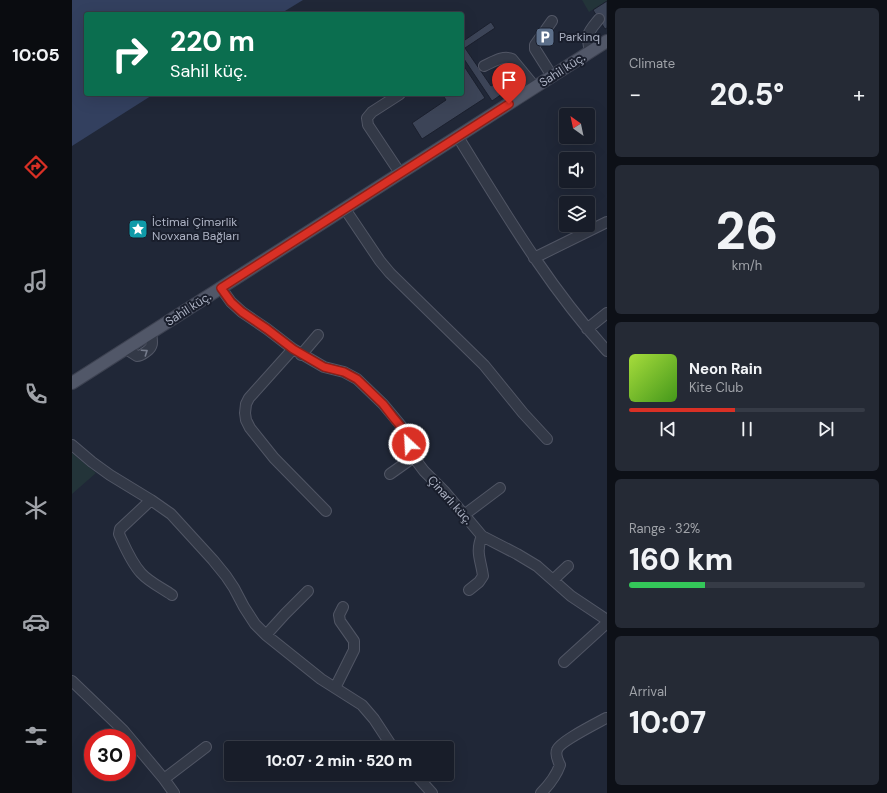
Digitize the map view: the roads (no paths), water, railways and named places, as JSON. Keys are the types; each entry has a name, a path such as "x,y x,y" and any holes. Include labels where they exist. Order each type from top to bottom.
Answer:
{"main road":[{"name":"Sahil küç.","path":"73,379 152,333 607,41"}],"street":[{"path":"590,52 587,39 588,35 599,19"},
{"path":"552,21 535,45 535,49 552,76"},
{"path":"484,66 504,58 512,59 535,87"},
{"path":"397,96 372,112 367,118 368,125 400,173"},
{"path":"458,137 534,258 587,329 607,351"},
{"path":"345,209 380,261 390,273 484,365 523,413 547,439"},
{"path":"534,258 607,222"},
{"name":"Çinarlı küç.","path":"221,288 231,302 242,312 297,352 324,367 344,372 357,379 383,404 402,428 407,436 414,457 424,471 445,492 482,536 531,562 545,572 571,596 607,622"},
{"path":"587,329 607,313"},
{"path":"318,335 297,352 248,398 246,404 246,420 250,428 274,458 326,511"},
{"path":"72,445 110,475 171,514 213,560 234,588 255,624 266,636 320,679 362,705 374,719 388,741"},
{"path":"390,474 414,457"},
{"path":"464,515 500,488"},
{"path":"151,500 120,529 119,534 141,573 172,595"},
{"path":"469,590 479,582 483,576 478,550 479,542 482,536"},
{"path":"553,580 568,566"},
{"path":"266,636 308,591"},
{"path":"335,688 354,650 354,641 340,621 339,615 343,607"},
{"path":"564,662 607,622"},
{"path":"72,681 123,730 174,793"},
{"path":"541,793 557,773 560,765 556,752 558,747 607,718"},
{"path":"164,779 206,747"},
{"path":"421,781 432,793"}],"water":[{"path":"72,0 303,0 283,12 84,12 84,96 151,96 72,146"}],"place":[{"name":"Parkinq","path":"545,37"},
{"name":"İctimai Çimərlik Novxana Bağları","path":"138,229"}]}
